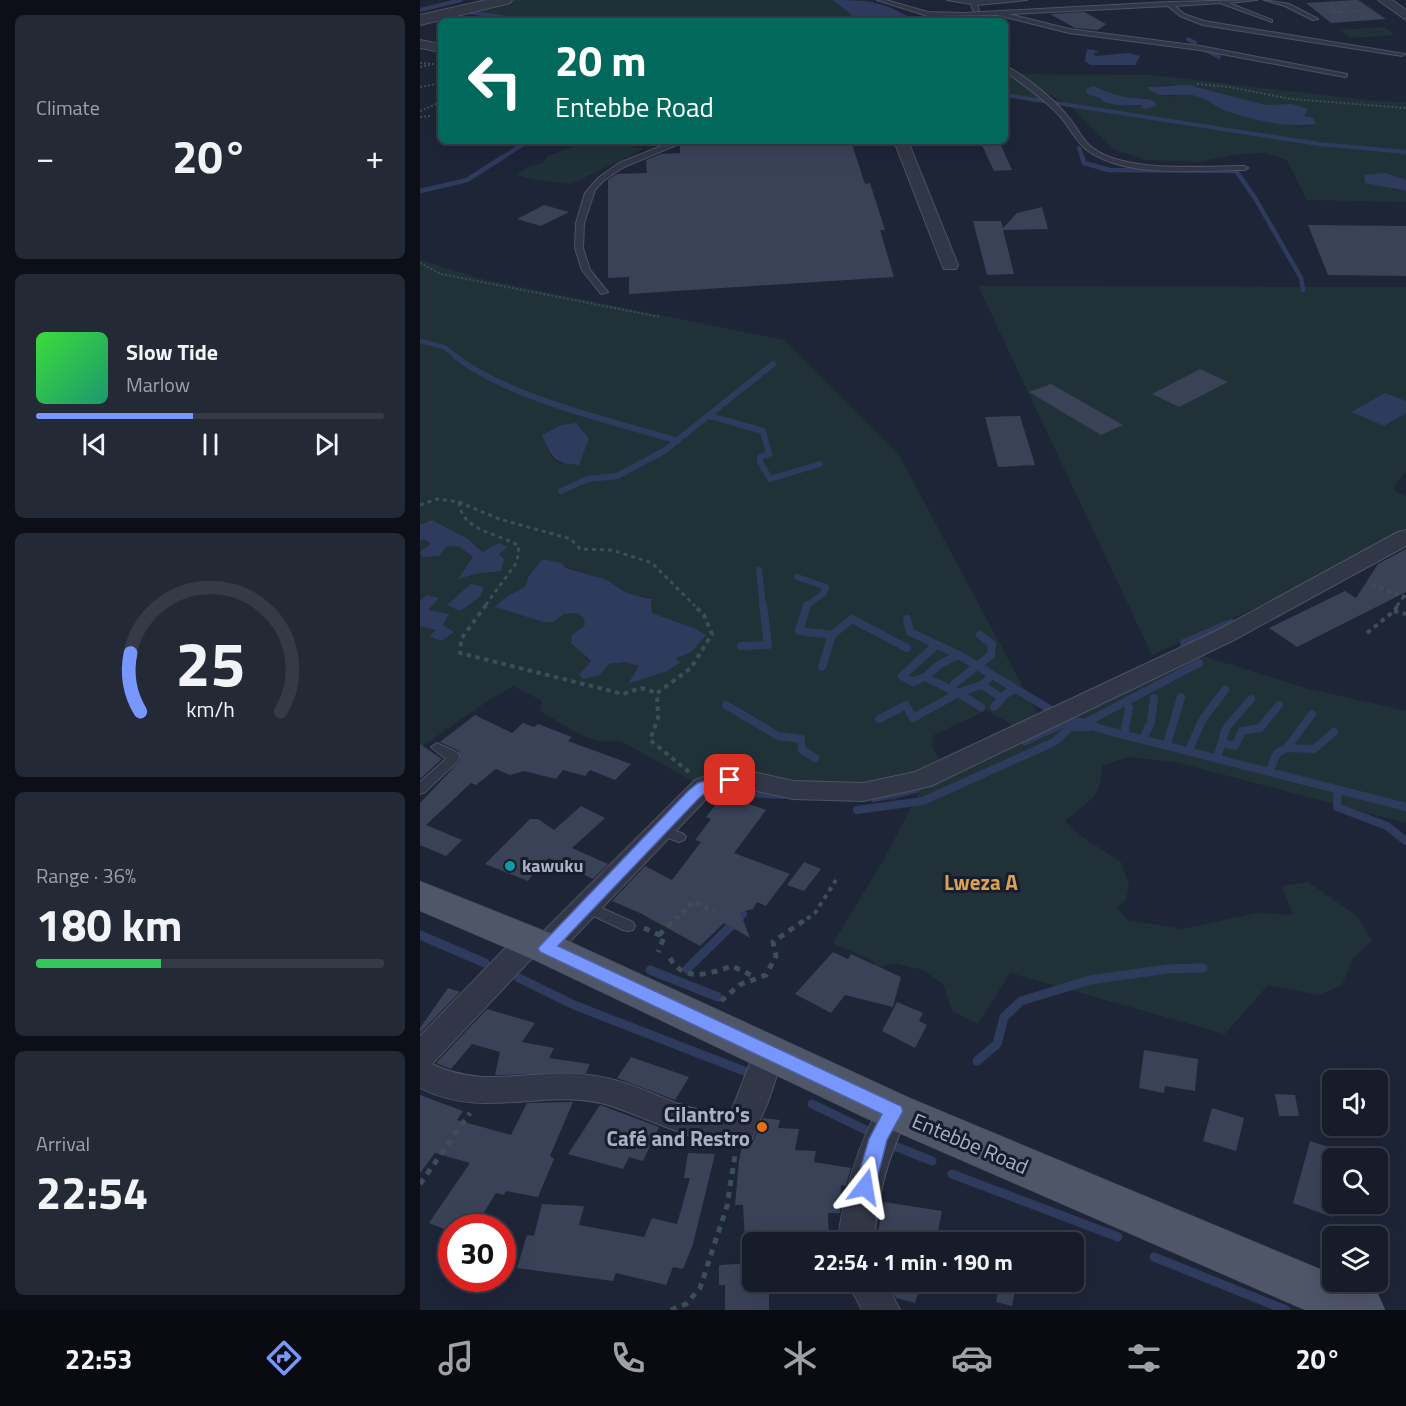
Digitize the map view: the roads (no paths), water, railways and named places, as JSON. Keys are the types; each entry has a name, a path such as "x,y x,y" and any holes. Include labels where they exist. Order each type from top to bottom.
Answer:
{"main road":[{"name":"Entebbe Road","path":"420,895 538,944 768,1054 894,1111 1360,1310"}],"street":[{"path":"420,20 504,0"},
{"path":"1384,0 1406,16"},
{"path":"420,44 438,47"},
{"path":"902,144 950,266"},
{"path":"420,1056 538,944 669,834 704,786 718,781 744,779 793,790 863,792 922,780 1226,635 1406,537"},
{"path":"420,1073 453,1088 485,1092 554,1087 587,1087 617,1092 681,1118 738,1133 752,1102 768,1054"},
{"path":"858,1232 869,1170 878,1139 894,1111"},
{"path":"871,1292 882,1310"}],"lane":[{"path":"880,0 941,18"},
{"path":"950,0 974,3 1024,0"},
{"path":"928,14 978,14 1254,0"},
{"path":"1267,0 1287,5 1315,20"},
{"path":"1217,1 1269,21"},
{"path":"974,3 978,14"},
{"path":"1169,4 1182,15 1203,23 1402,54"},
{"path":"996,13 1069,31 1200,48 1345,75"},
{"path":"1008,70 1064,115 1089,149 1117,162 1150,166 1244,168"},
{"path":"604,292 585,269 578,250 580,225 591,188 638,157 655,148 670,144"},
{"path":"420,789 453,761 453,756 437,747"},
{"path":"586,906 628,926"}],"water":[{"path":"832,0 875,3 894,9 910,18 848,18 852,15"},
{"path":"1087,49 1099,51 1093,54 1096,56 1128,53 1140,56 1135,65 1090,65 1085,61"},
{"path":"1188,85 1266,105 1292,104 1308,109 1304,116 1313,118 1317,124 1295,125 1261,121 1229,112 1200,97 1163,95 1147,87"},
{"path":"1094,86 1120,96 1150,100 1155,102 1156,106 1146,109 1141,108 1142,105 1116,105 1103,102 1100,98 1087,94 1086,89"},
{"path":"1386,173 1406,180 1406,191 1365,183 1364,175"},
{"path":"1385,393 1406,401 1406,413 1384,426 1351,412"},
{"path":"576,423 589,438 579,465 564,463 554,458 542,435 561,425"},
{"path":"432,520 468,539 483,552 499,543 507,547 499,554 504,559 501,571 475,574 458,579 473,557 458,546 446,547 439,556 422,557 420,552 431,544 424,539 420,541 420,525"},
{"path":"543,559 605,579 627,593 651,599 652,613 694,628 706,635 691,652 676,658 680,663 667,671 628,684 639,666 625,662 609,664 600,675 583,679 579,675 591,661 571,643 572,635 585,625 584,618 577,613 564,614 553,622 543,622 495,607 508,596 526,586 528,577"},
{"path":"471,584 484,587 480,597 460,611 447,605"},
{"path":"427,595 439,598 428,610 449,614 443,625 454,632 441,641 429,636 436,630 420,626 420,601"}],"waterway":[{"path":"420,10 461,0"},
{"path":"468,12 510,18"},
{"path":"1188,39 1195,43"},
{"path":"1202,48 1219,57"},
{"path":"1008,95 1319,144 1406,152"},
{"path":"500,159 523,144"},
{"path":"1079,148 1083,159"},
{"path":"420,191 467,180 503,157"},
{"path":"1082,157 1084,163 1109,170 1236,171 1255,198 1301,278 1303,290"},
{"path":"420,341 444,347 457,357"},
{"path":"455,356 477,371 531,396 677,441"},
{"path":"677,441 773,364"},
{"path":"710,416 763,431 769,454 760,457 760,462 770,479 820,464"},
{"path":"561,491 588,479 617,476 664,451 677,441"},
{"path":"759,570 763,606"},
{"path":"797,577 826,587 823,594 807,605"},
{"path":"741,646 768,645 763,605"},
{"path":"807,605 799,631 832,635"},
{"path":"832,635 852,619 907,648"},
{"path":"907,619 910,632 959,655"},
{"path":"1184,643 1231,623"},
{"path":"822,667 832,635"},
{"path":"977,666 991,655 992,644 980,635"},
{"path":"925,677 913,682 902,676 936,645"},
{"path":"925,677 940,664 959,655"},
{"path":"959,655 977,666"},
{"path":"1085,723 1199,663"},
{"path":"954,684 977,666"},
{"path":"977,666 1051,710 1047,712"},
{"path":"982,685 992,675"},
{"path":"925,677 958,693"},
{"path":"958,693 982,685"},
{"path":"982,685 1002,698"},
{"path":"994,707 1006,694 1015,689"},
{"path":"1189,750 1202,720 1225,690"},
{"path":"879,719 906,705 913,718 958,693"},
{"path":"958,693 981,707"},
{"path":"1167,744 1181,697"},
{"path":"1143,739 1151,722 1154,698"},
{"path":"1217,758 1226,728 1251,699"},
{"path":"726,705 778,736 801,739 802,750 815,758"},
{"path":"1222,743 1235,746 1242,731 1260,728 1279,705"},
{"path":"1124,735 1129,708"},
{"path":"1287,748 1312,714"},
{"path":"1025,741 1068,721 1080,722"},
{"path":"1078,721 1124,735"},
{"path":"857,810 923,801 1054,742 1071,727 1088,727"},
{"path":"1287,748 1314,749 1334,732"},
{"path":"1124,735 1269,772"},
{"path":"1269,772 1277,753 1287,748"},
{"path":"1269,772 1406,807"},
{"path":"874,798 916,789"},
{"path":"1338,790 1337,807 1387,826 1406,841"},
{"path":"728,792 782,795"},
{"path":"740,917 743,914"},
{"path":"687,969 740,917"},
{"path":"420,935 485,963"},
{"path":"977,1061 997,1044 1004,1017 1021,1001 1090,980 1167,969 1203,968"},
{"path":"650,970 718,997"},
{"path":"519,978 574,1005 749,1073"},
{"path":"812,1104 870,1132"},
{"path":"897,1147 932,1161"},
{"path":"952,1174 1118,1237"},
{"path":"1154,1257 1286,1310"}],"place":[{"name":"kawuku","path":"510,866"},
{"name":"Cilantro's Café and Restro","path":"762,1127"}],"district":[{"name":"Lweza A","path":"981,883"}]}
